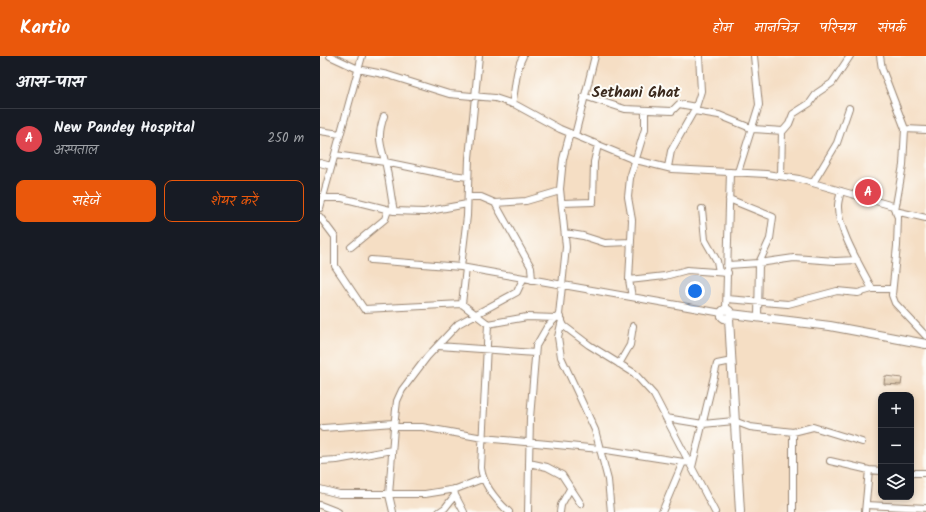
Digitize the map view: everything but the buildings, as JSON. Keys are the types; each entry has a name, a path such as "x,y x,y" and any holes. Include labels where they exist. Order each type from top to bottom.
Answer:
{"street":[{"path":"330,56 358,69 388,74 449,94 496,98 512,104 572,134 636,160 668,167 781,176 813,183 893,206 898,216 897,246 892,295 895,303 926,336"},
{"path":"320,208 362,56"},
{"path":"462,304 468,204 468,177 474,96 479,56"},
{"path":"512,104 517,83 518,64 523,56"},
{"path":"595,56 584,96 563,159 560,191 566,247 558,337 561,356 595,430 608,480 611,512"},
{"path":"668,167 672,151 695,109 701,90 699,56"},
{"path":"738,172 753,129 759,105 754,56"},
{"path":"584,96 625,108 645,110 672,111 679,104 718,115 753,129 782,130 789,124 793,114 810,103 817,93 832,83 850,56"},
{"path":"880,56 882,69 904,129 903,165 895,211"},
{"path":"813,183 837,142 849,108"},
{"path":"632,297 629,280 632,220 628,197 630,178 645,129 645,110"},
{"path":"351,247 385,219 391,210 385,162 380,147 380,128 384,116"},
{"path":"904,129 926,130"},
{"path":"781,176 782,130"},
{"path":"320,131 340,134"},
{"path":"562,203 593,202 594,162 598,144"},
{"path":"335,155 385,162 443,174 468,177"},
{"path":"320,163 331,166"},
{"path":"730,172 727,313 732,361 740,512"},
{"path":"468,197 481,197 495,203 526,201 560,191"},
{"path":"840,191 838,207 841,222 857,260 872,289"},
{"path":"323,198 342,198 391,210 424,212 468,204"},
{"path":"729,199 773,216 770,238 759,264 758,317"},
{"path":"495,203 530,267 532,280"},
{"path":"424,216 440,209"},
{"path":"702,209 706,240 717,262 719,272"},
{"path":"895,211 926,218"},
{"path":"320,217 335,237 335,266 364,309 462,304 488,324 527,317 559,318"},
{"path":"565,233 583,236 605,243 631,242"},
{"path":"728,265 759,264 794,258 835,261 857,260"},
{"path":"371,260 463,268 727,313 830,326 926,344"},
{"path":"629,280 665,276 687,270 728,273"},
{"path":"393,512 389,494 392,450 397,401 402,390 427,357 439,346 458,324 517,292 523,279"},
{"path":"727,299 788,304 824,293 837,291 858,293 872,289 892,289"},
{"path":"528,512 529,442 536,346 547,327 559,318"},
{"path":"559,318 564,326 589,345 634,374 654,395 716,512"},
{"path":"488,324 481,468 482,479 508,512"},
{"path":"619,364 630,345 633,326"},
{"path":"439,346 487,348 535,353"},
{"path":"691,465 718,364 732,361"},
{"path":"666,418 703,424 734,421 750,427 793,432 812,427 862,442"},
{"path":"323,428 394,425 422,427 483,438 600,449 683,462 691,465"},
{"path":"793,432 793,512"},
{"path":"320,461 337,460 392,450"},
{"path":"662,512 683,462"},
{"path":"830,462 878,471"},
{"path":"529,463 547,467 562,475 581,504"},
{"path":"865,512 869,470"},
{"path":"914,473 926,473"},
{"path":"320,489 339,494 425,494 455,492 482,479"},
{"path":"560,512 561,505 570,489"},
{"path":"439,512 445,508 455,492"},
{"path":"455,492 464,512"},
{"path":"320,505 338,512"},
{"path":"866,505 926,508"}],"place":[{"name":"New Pandey Hospital","path":"868,192"}],"district":[{"name":"Sethani Ghat","path":"636,93"}]}
